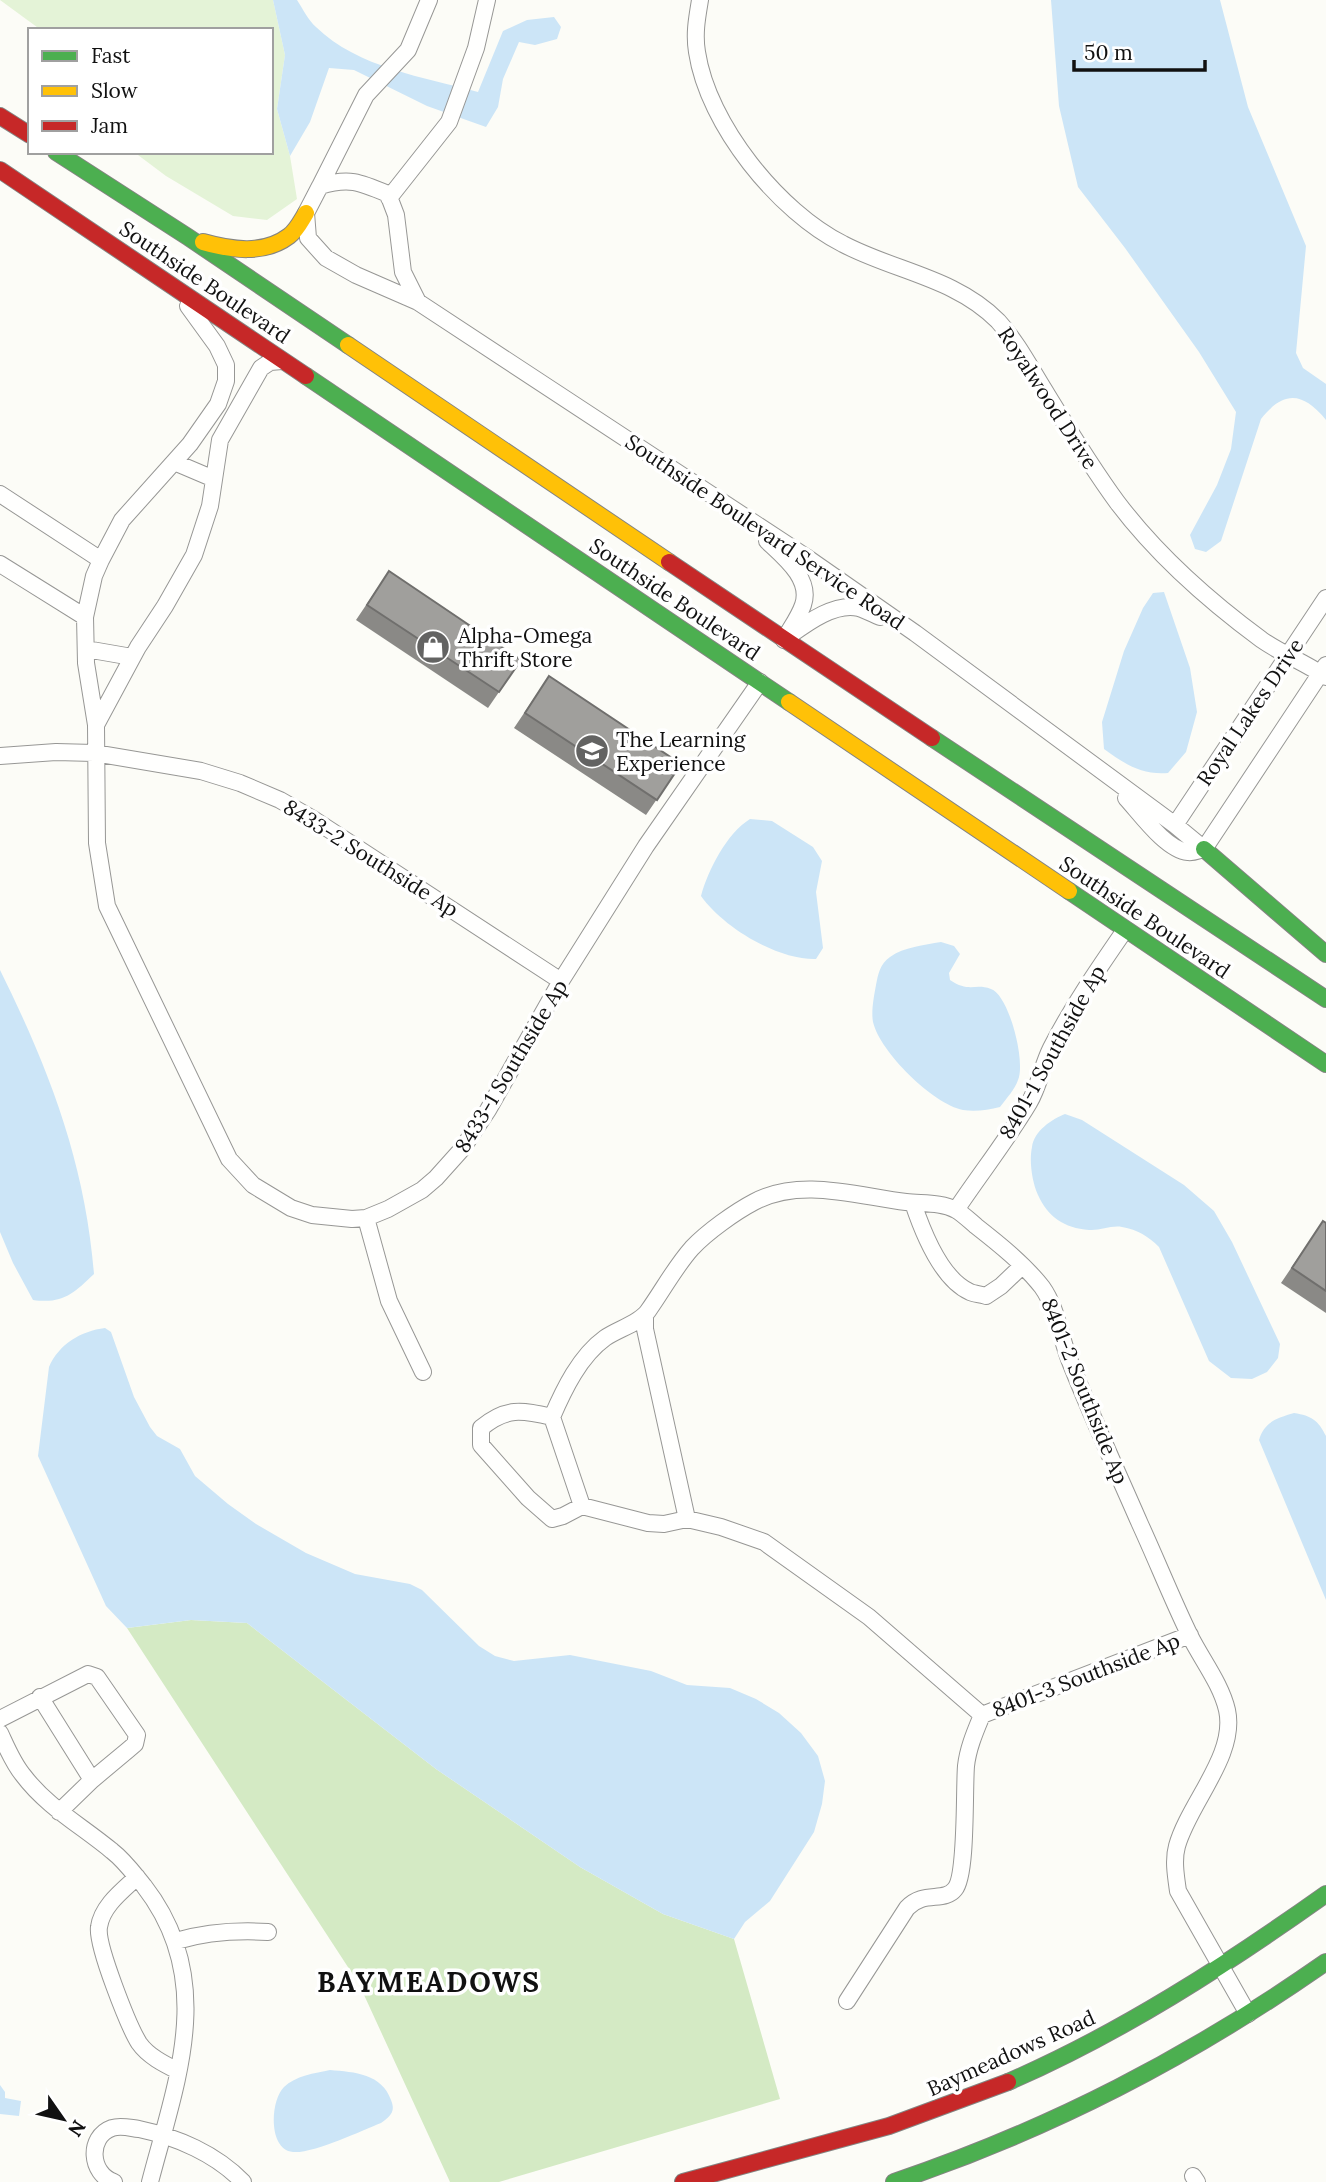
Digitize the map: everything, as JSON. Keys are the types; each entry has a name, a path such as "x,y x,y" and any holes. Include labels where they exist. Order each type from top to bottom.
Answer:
{"main road":[{"path":"0,116 28,134"},
{"name":"Southside Boulevard","path":"60,154 188,237 784,640 1326,999"},
{"name":"Southside Boulevard","path":"0,170 1326,1064"},
{"path":"188,237 229,250 258,250 290,236 306,213"},
{"path":"1204,849 1326,954"},
{"name":"Baymeadows Road","path":"683,2182 807,2151 932,2112 1014,2078 1114,2031 1274,1932 1326,1894"},
{"path":"894,2182 939,2168 1035,2129 1138,2080 1248,2014 1326,1962"}],"street":[{"path":"306,213 366,95 408,50 429,0"},
{"path":"320,186 339,180 360,181 388,194 389,198 449,122 476,48 488,0"},
{"name":"Royalwood Drive","path":"700,0 695,34 702,74 723,120 760,177 786,205 813,227 843,245 958,291 997,320 1019,348 1063,422 1118,503 1180,573 1264,641 1324,672"},
{"name":"Southside Boulevard Service Road","path":"389,198 396,215 402,272 418,302"},
{"name":"Southside Boulevard Service Road","path":"306,213 308,238 326,258 356,275 418,302 743,517 915,633 1204,849"},
{"name":"8433-1 Southside Ap","path":"172,285 217,346 226,365 226,381 218,404 174,463 122,520 94,576 85,617 86,649 96,725 94,753 97,843 107,905 229,1159 253,1185 291,1208 312,1215 366,1218 422,1190 449,1166 488,1110 561,981 646,846 760,682"},
{"name":"8433-1 Southside Ap","path":"96,725 132,657 194,555 210,506 220,440 261,368 270,362 285,360"},
{"path":"174,463 214,479"},
{"path":"0,494 101,560"},
{"path":"743,517 791,564 803,583 804,604 784,640"},
{"path":"0,564 85,617"},
{"name":"Royal Lakes Drive","path":"1175,825 1326,598"},
{"path":"784,640 807,623 844,608 858,608 915,633"},
{"path":"86,649 132,657"},
{"name":"Royal Lakes Drive","path":"1204,849 1324,672"},
{"name":"8433-2 Southside Ap","path":"0,756 57,752 94,753 201,771 240,783 280,800 359,848 561,981"},
{"name":"Southside Boulevard Service Road","path":"1104,772 1175,848 1189,853 1204,849"},
{"name":"8401-1 Southside Ap","path":"956,1210 1029,1103 1049,1052 1073,1007 1125,930"},
{"name":"8401-2 Southside Ap","path":"552,1417 572,1377 589,1353 613,1333 645,1316 693,1247 753,1202 770,1195 808,1190 830,1191 940,1205 956,1210 1002,1246 1041,1286 1052,1303 1067,1354 1095,1421 1190,1635 1227,1709 1229,1726 1226,1743 1219,1763 1196,1801 1175,1850 1176,1872 1178,1891 1248,2014"},
{"path":"913,1203 923,1235 953,1280 969,1292 986,1296 1022,1266"},
{"path":"366,1218 389,1301 423,1372"},
{"path":"645,1316 645,1329 687,1519"},
{"path":"582,1506 552,1417 513,1411 500,1415 481,1428 481,1445 528,1498 552,1518 563,1516 582,1506 648,1523 664,1524 687,1519 764,1542 869,1617 982,1715 971,1741 966,1765 958,1887 950,1895 916,1899 907,1908 847,2001"},
{"name":"8401-3 Southside Ap","path":"982,1715 1190,1635"},
{"path":"0,1719 88,1674 97,1677 137,1735 135,1744 59,1812"},
{"path":"40,1697 92,1780"},
{"path":"0,1733 22,1774 59,1812 113,1852 137,1877 157,1903 176,1941 184,1972 187,2009 178,2071 150,2182"},
{"path":"137,1877 105,1910 99,1927 99,1942 130,2025 140,2044 163,2063 178,2071"},
{"path":"176,1941 228,1931 268,1933"},
{"path":"114,2182 99,2173 95,2164 95,2148 101,2136 109,2129 120,2126 162,2134 194,2147 220,2162 243,2182"}],"green space":[{"path":"0,0 273,0 285,55 277,109 290,156 297,199 267,220 233,216 166,176 137,154 273,154 273,28 38,28"},
{"path":"191,1620 247,1623 436,1769 580,1867 663,1914 734,1939 780,2099 499,2182 450,2182 359,1984 127,1628"}],"water":[{"path":"273,0 297,0 313,24 333,41 371,62 478,92 503,31 527,20 554,17 561,27 557,39 535,45 519,42 503,79 498,107 486,127 427,106 354,70 329,68 310,122 290,156 277,109 285,55"},
{"path":"1051,0 1220,0 1248,107 1306,246 1296,353 1303,368 1326,384 1326,420 1309,404 1294,398 1286,399 1269,410 1261,419 1221,541 1206,552 1195,549 1190,535 1217,485 1231,449 1236,412 1199,352 1078,187 1059,106"},
{"path":"1164,592 1190,668 1197,712 1186,752 1168,773 1158,773 1134,767 1104,749 1102,722 1124,651 1143,608 1153,593"},
{"path":"750,819 772,821 813,847 822,861 816,892 823,948 816,959 785,954 752,940 723,919 701,896 708,875 726,843"},
{"path":"941,942 954,946 960,954 949,973 950,980 962,986 991,989 998,994 1010,1016 1018,1045 1020,1071 1015,1087 1000,1107 963,1110 937,1098 909,1075 886,1048 873,1022 876,985 884,963 901,951"},
{"path":"0,970 49,1080 62,1117 82,1193 94,1274 60,1299 33,1300 0,1232"},
{"path":"1065,1114 1082,1120 1184,1185 1214,1211 1232,1242 1280,1344 1278,1358 1267,1372 1252,1379 1231,1378 1209,1361 1159,1247 1151,1240 1122,1227 1093,1230 1072,1227 1058,1220 1047,1209 1034,1184 1031,1165 1033,1141 1049,1122"},
{"path":"105,1328 111,1332 134,1397 157,1436 180,1449 195,1476 228,1504 306,1553 355,1574 410,1584 422,1590 479,1646 495,1656 514,1661 570,1655 651,1671 687,1685 730,1688 779,1713 801,1733 818,1756 825,1781 814,1832 770,1901 745,1922 734,1939 663,1914 580,1867 436,1769 247,1623 191,1620 127,1628 106,1606 38,1456 49,1367 53,1359 72,1340"},
{"path":"1294,1413 1314,1420 1326,1436 1326,1600 1259,1440 1268,1425"},
{"path":"330,2070 358,2074 374,2080 387,2091 393,2108 391,2113 381,2123 324,2146 301,2152 285,2149 275,2134 274,2113 279,2094 294,2080"},
{"path":"0,2085 5,2092 5,2098 21,2101 19,2116 0,2114"}],"building":[{"path":"389,571 521,660 499,692 367,605"},
{"path":"549,676 681,764 657,800 525,713"},
{"path":"1323,1221 1326,1223 1326,1291 1292,1268"}],"traffic: fast":[{"path":"59,154 348,345"},
{"path":"306,376 789,702"},
{"path":"932,738 1326,999"},
{"path":"1204,849 1326,954"},
{"path":"1069,891 1326,1064"},
{"path":"1008,2082 1132,2020 1250,1946 1326,1894"},
{"path":"894,2182 1009,2139 1118,2088 1223,2029 1326,1962"}],"traffic: slow":[{"path":"203,242 236,249 269,246 292,234 306,213"},
{"path":"348,345 669,562"},
{"path":"789,702 1069,891"}],"traffic: jam":[{"path":"0,116 28,134"},
{"path":"0,170 306,376"},
{"path":"669,562 932,738"},
{"path":"683,2182 889,2126 1008,2082"}],"place":[{"name":"Alpha-Omega Thrift Store","path":"433,647"},
{"name":"The Learning Experience","path":"592,751"}],"district":[{"name":"BAYMEADOWS","path":"429,1982"}]}
